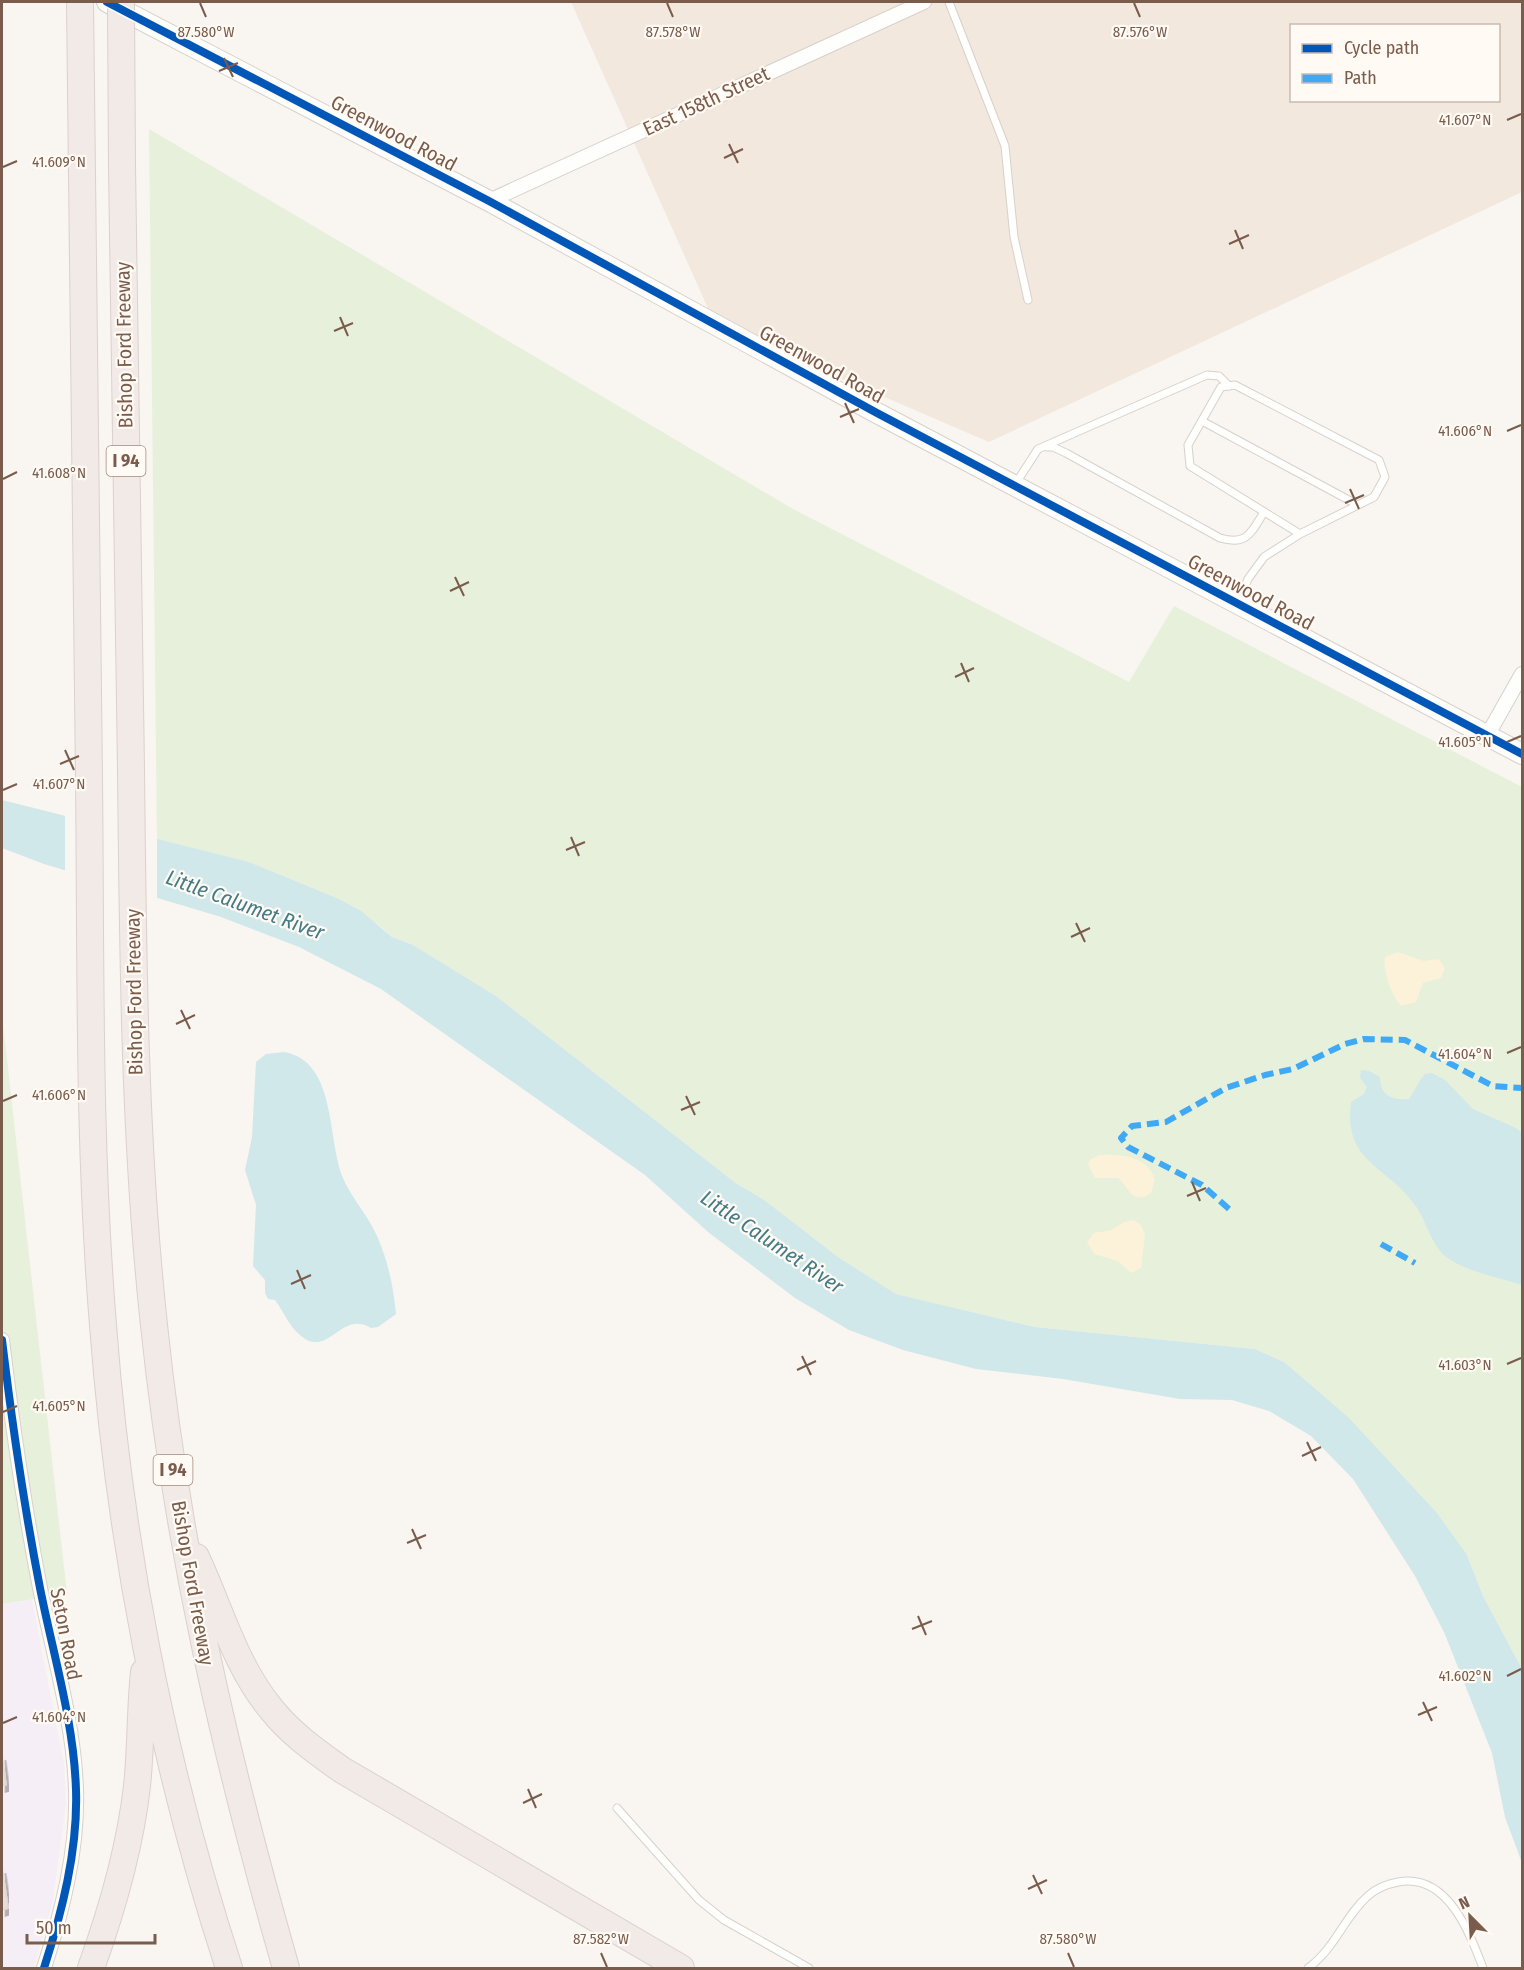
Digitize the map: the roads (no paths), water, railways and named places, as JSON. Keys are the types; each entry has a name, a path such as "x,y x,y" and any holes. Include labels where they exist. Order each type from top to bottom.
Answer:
{"highway":[{"name":"Bishop Ford Freeway","path":"80,2 94,1178 103,1328 116,1449 146,1648 191,1833 229,1968"},
{"name":"Bishop Ford Freeway","path":"122,2 122,166 133,961 143,1203 154,1327 182,1528 215,1701 243,1817 286,1968"},
{"path":"182,1528 247,1674 272,1711 305,1743 342,1770 681,1968"},
{"path":"91,1968 103,1935 124,1858 137,1786 146,1648"}],"street":[{"name":"Greenwood Road","path":"107,2 489,201 1014,485 1522,754"},
{"name":"East 158th Street","path":"489,201 924,2"},
{"path":"1487,736 1522,675"},
{"name":"Seton Road","path":"2,1340 16,1450 70,1738 76,1791 69,1866 63,1901 44,1968"}],"lane":[{"path":"949,2 1005,146 1014,237 1028,300"},
{"path":"1014,485 1035,452 1207,375 1219,376 1229,386"},
{"path":"1238,604 1248,579 1264,556 1300,534 1374,497 1385,477 1379,460 1235,385 1221,387 1188,445 1190,466 1300,534"},
{"path":"1202,421 1358,505"},
{"path":"1047,447 1053,447 1066,453 1220,538 1238,541 1244,539 1264,512"},
{"path":"617,1808 668,1862 699,1900 724,1920 809,1968"},
{"path":"1308,1968 1336,1940 1369,1895 1387,1884 1407,1881 1430,1885 1446,1899 1473,1941 1483,1968"}],"water":[{"name":"Little Calumet River","path":"2,800 249,862 337,898 361,911 392,937 413,945 496,996 737,1184 763,1199 838,1257 896,1294 1035,1327 1255,1349 1284,1362 1348,1417 1437,1513 1467,1555 1483,1596 1522,1669 1522,1863 1505,1817 1492,1753 1444,1632 1415,1576 1353,1479 1311,1436 1269,1411 1232,1400 1180,1399 1063,1379 976,1369 903,1350 849,1330 795,1298 708,1232 645,1175 381,989 299,947 221,917 44,864 2,848"},
{"path":"284,1052 301,1058 313,1070 322,1086 343,1178 380,1243 388,1266 395,1302 396,1314 378,1327 351,1325 319,1342 310,1341 300,1335 275,1300 268,1299 265,1293 265,1280 253,1266 256,1205 245,1170 252,1137 256,1062 266,1054"},
{"path":"1361,1070 1369,1071 1380,1077 1382,1088 1388,1096 1398,1099 1409,1099 1425,1074 1432,1073 1445,1080 1473,1109 1516,1128 1522,1133 1522,1285 1475,1271 1449,1259 1433,1241 1415,1205 1360,1151 1350,1122 1351,1102 1364,1094 1367,1087 1360,1078"}]}
